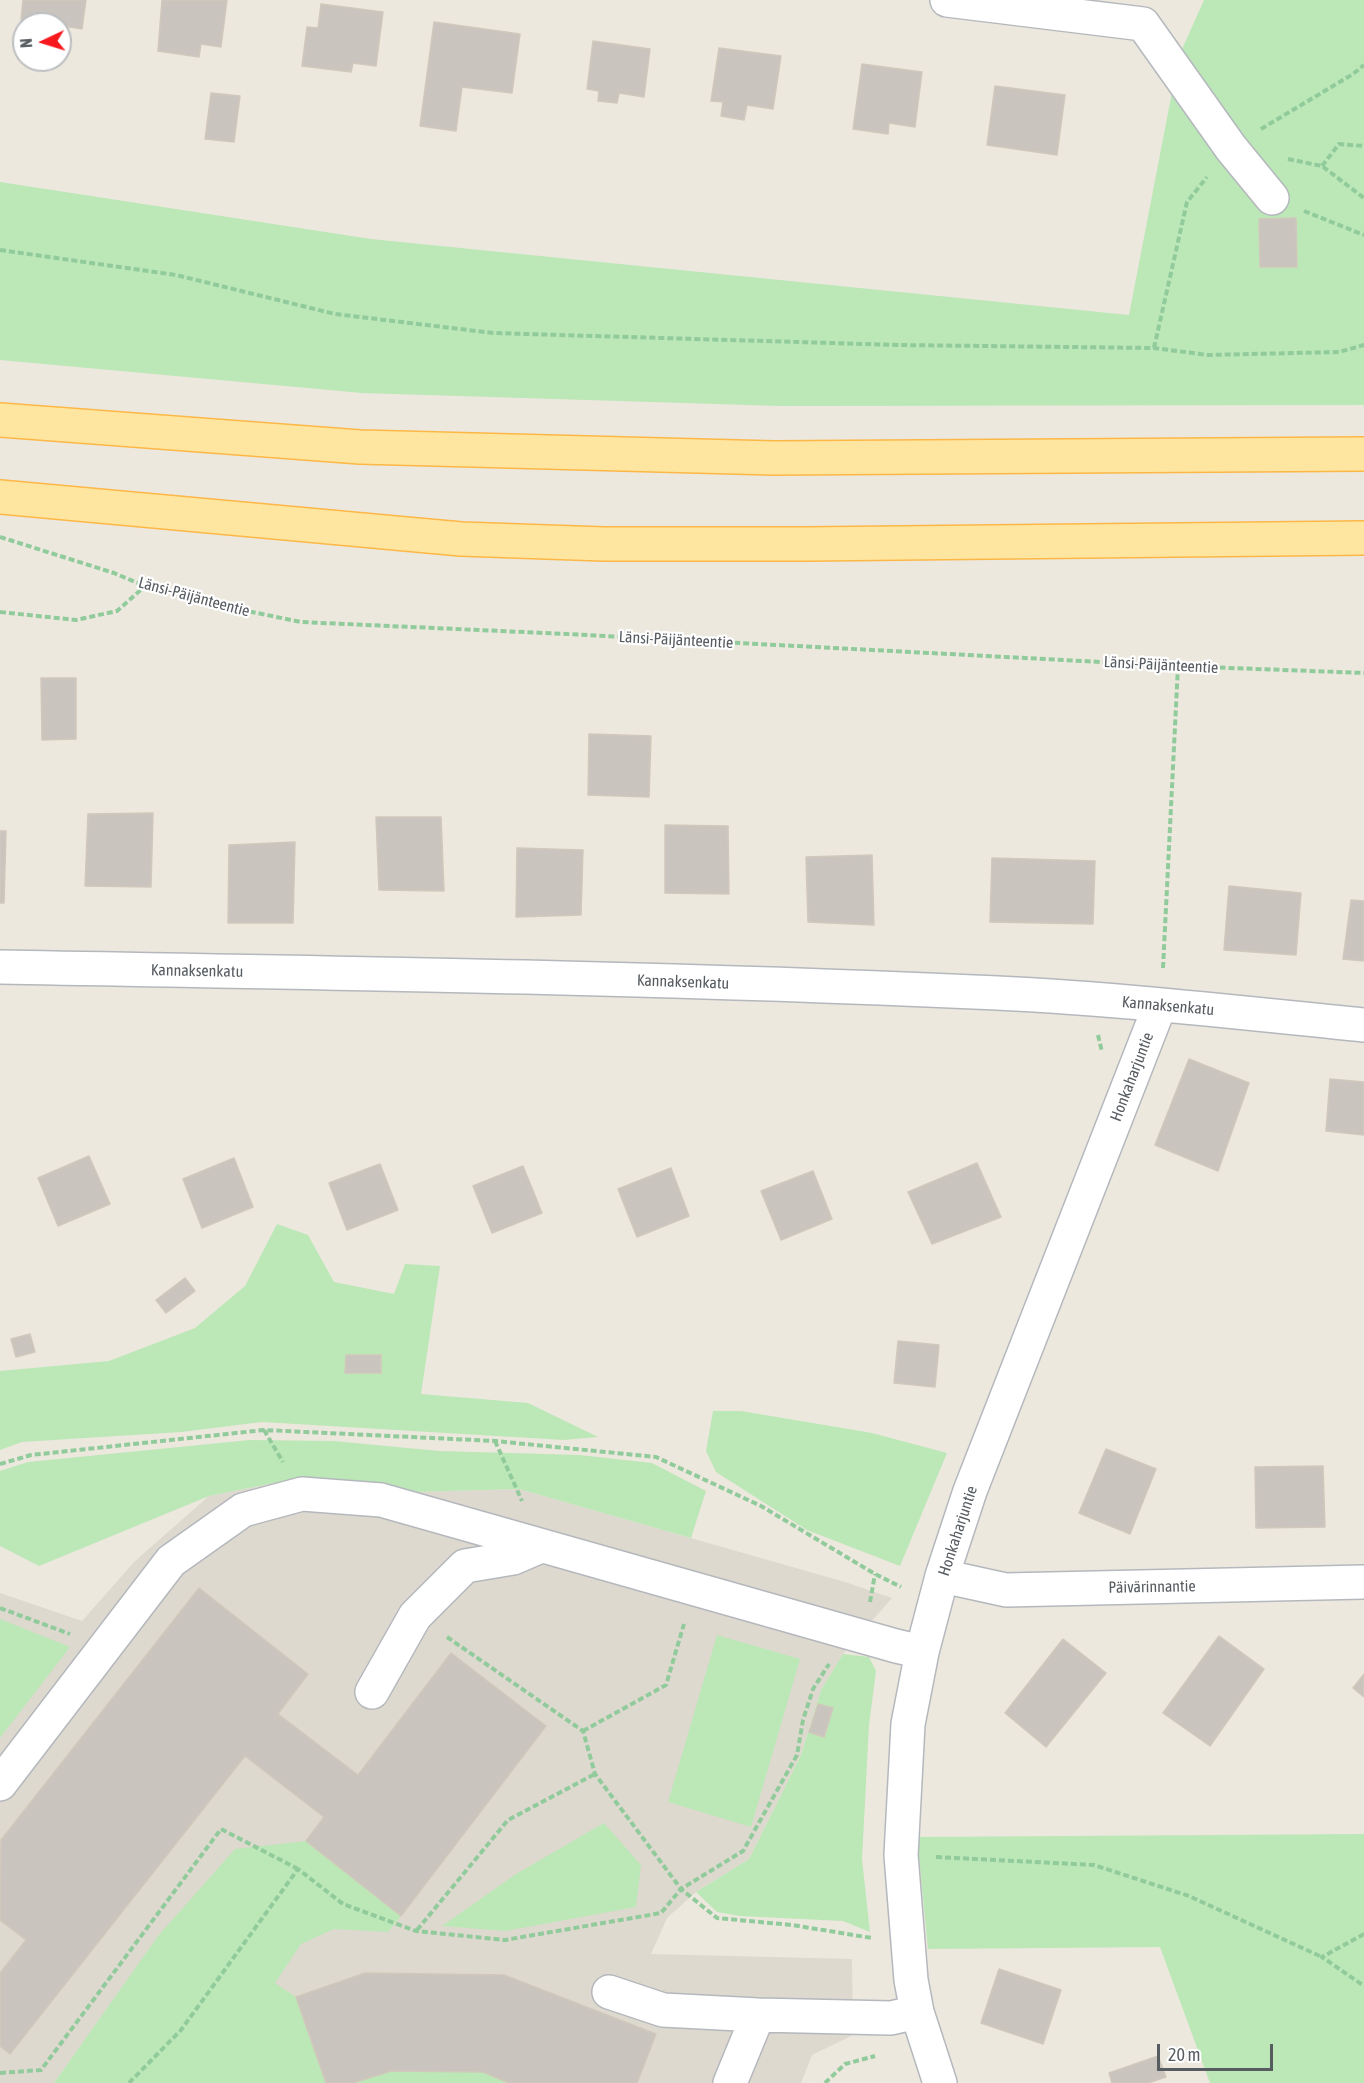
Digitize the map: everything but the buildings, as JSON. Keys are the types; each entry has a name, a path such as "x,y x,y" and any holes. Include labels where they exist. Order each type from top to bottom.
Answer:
{"main road":[{"path":"0,420 360,447 774,458 1364,454"},
{"path":"0,497 461,539 604,544 1364,538"}],"street":[{"path":"947,0 1143,24 1231,148 1272,198"},
{"name":"Kannaksenkatu","path":"0,967 569,979 964,991 1160,1005 1364,1025"},
{"name":"Honkaharjuntie","path":"940,2083 917,2012 911,1980 901,1856 908,1724 922,1652 942,1576 970,1491 1160,1005"},
{"path":"0,1784 171,1561 243,1510 302,1494 381,1500 922,1652"},
{"path":"372,1692 415,1616 465,1566 513,1558 542,1546"},
{"name":"Päivärinnantie","path":"942,1576 1006,1590 1364,1582"},
{"path":"609,1992 663,2010 891,2018 917,2012"},
{"path":"730,2083 758,2015"}],"path":[{"path":"1154,348 1187,202 1231,148 1353,74 1364,65"},
{"path":"1322,166 1339,144 1364,146"},
{"path":"1231,148 1322,166 1364,198"},
{"path":"1272,198 1364,235"},
{"path":"0,250 176,275 335,314 493,333 899,345 1154,348 1208,356 1339,352 1364,345"},
{"name":"Länsi-Päijänteentie","path":"0,537 114,573 145,586 208,603 301,622 1178,666 1364,673"},
{"path":"0,612 76,620 117,611 145,586"},
{"path":"1160,1005 1178,666"},
{"path":"0,1464 30,1455 264,1430 495,1441 656,1457 761,1506 875,1574 910,1591"},
{"path":"495,1441 542,1546"},
{"path":"0,2073 41,2070 221,1829 298,1869 343,1904 416,1931 504,1940 661,1914 681,1889 743,1851 797,1755 803,1720 813,1689 837,1652 863,1636 875,1574"},
{"path":"583,1731 666,1685 694,1588"},
{"path":"0,1608 76,1636"},
{"path":"415,1616 583,1731 595,1774 681,1889 717,1918 792,1925 879,1939"},
{"path":"416,1931 508,1820 595,1774"},
{"path":"901,1856 1094,1864 1189,1896 1322,1957 1364,1986"},
{"path":"129,2083 181,2030 298,1869"},
{"path":"1322,1957 1364,1934"},
{"path":"825,2083 845,2064 878,2055"}],"shaded area":[{"path":"304,1477 414,1492 519,1489 845,1582 892,1598 843,1654 821,1690 801,1755 749,1859 696,1892 667,1918 651,1954 852,1959 853,2035 812,2055 801,2083 203,2083 159,1936 54,2083 0,2083 0,1593 82,1621 135,1561 209,1496"}],"green space":[{"path":"1204,0 1364,0 1364,405 780,406 362,393 0,360 0,182 371,239 1129,315 1179,56"},
{"path":"277,1224 308,1235 334,1282 394,1294 405,1264 440,1266 421,1394 528,1403 598,1437 564,1440 262,1422 181,1432 22,1442 0,1450 0,1371 109,1361 195,1328 245,1286"},
{"path":"713,1411 741,1411 872,1433 947,1453 900,1566 807,1530 716,1472 706,1451"},
{"path":"250,1440 334,1441 439,1451 579,1455 652,1463 706,1491 691,1538 519,1489 414,1492 304,1477 209,1496 39,1566 0,1546 0,1471 28,1462"},
{"path":"0,1619 70,1647 0,1738"},
{"path":"717,1635 800,1659 751,1827 668,1802"},
{"path":"843,1654 869,1657 876,1671 869,1725 862,1859 870,1932 843,1921 740,1916 717,1912 696,1892 749,1859 801,1755 821,1690"},
{"path":"604,1823 641,1865 636,1907 505,1931 442,1926 516,1874"},
{"path":"1364,1834 1364,2083 1210,2083 1160,1947 928,1949 917,1837"},
{"path":"306,1841 401,1916 388,1932 334,1929 301,1944 275,1983 296,1997 326,2083 54,2083 158,1936 235,1849"},
{"path":"391,2071 483,2072 509,2083 353,2083"}]}
